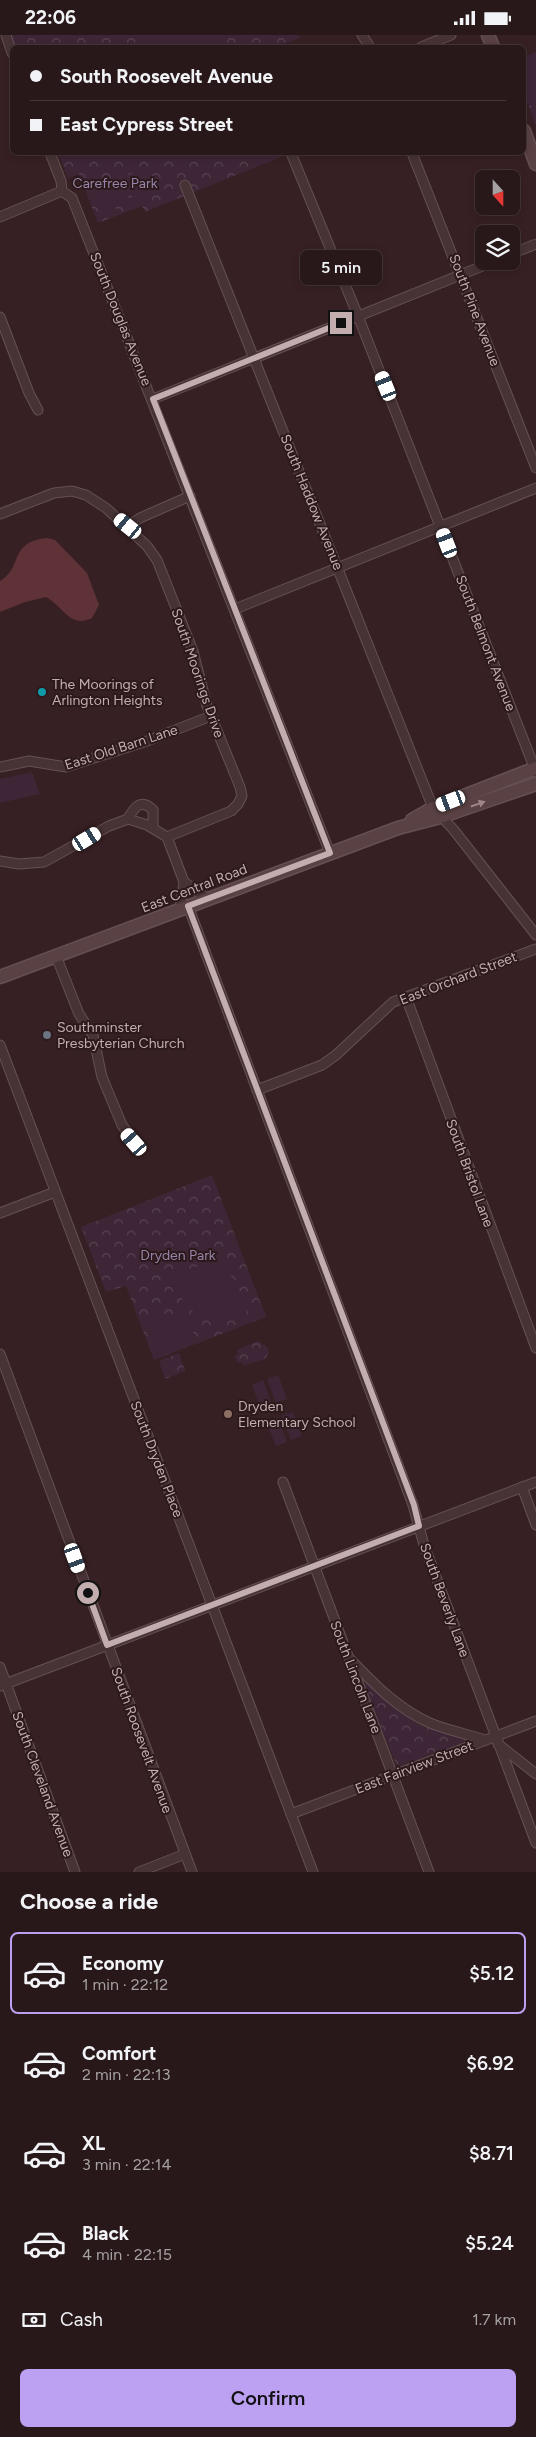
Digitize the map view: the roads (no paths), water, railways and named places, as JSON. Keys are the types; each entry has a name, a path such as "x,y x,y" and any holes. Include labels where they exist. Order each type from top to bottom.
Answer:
{"main road":[{"path":"526,136 536,164"},
{"name":"East Central Road","path":"0,977 398,828 536,770"},
{"name":"East Central Road","path":"436,813 536,784"}],"street":[{"path":"6,35 10,47"},
{"path":"426,45 451,35"},
{"name":"South Douglas Avenue","path":"51,155 61,181 62,191 72,197 153,399 330,853"},
{"name":"South Belmont Avenue","path":"292,155 358,316 536,770"},
{"name":"South Pine Avenue","path":"413,155 536,467"},
{"name":"South Haddow Avenue","path":"186,185 436,813"},
{"path":"0,217 62,191"},
{"path":"520,251 536,244"},
{"path":"153,399 475,269"},
{"path":"0,317 38,410"},
{"path":"236,609 536,488"},
{"name":"South Moorings Drive","path":"0,514 54,493 72,491 86,495 128,526 148,546 157,560 193,651 211,716 242,796 238,804 222,815 166,837"},
{"path":"128,526 140,518 190,496"},
{"name":"East Old Barn Lane","path":"0,767 29,761 66,767 147,741 211,716"},
{"path":"128,819 134,807 140,803 148,805 153,810 155,817 153,828"},
{"path":"436,813 453,829 536,935"},
{"path":"0,861 25,864 44,862 108,826 128,819 153,828 166,837 184,882 184,908"},
{"path":"184,882 208,899"},
{"name":"South Beverly Lane","path":"184,908 257,1090 414,1505 419,1526 536,1843"},
{"name":"East Orchard Street","path":"257,1090 322,1065 336,1055 385,1009 406,997 536,949"},
{"path":"56,956 79,1014 93,1035 102,1077 127,1134 134,1142"},
{"name":"South Bristol Lane","path":"406,997 536,1348"},
{"name":"South Dryden Place","path":"0,1045 313,1872"},
{"path":"0,1213 55,1192"},
{"name":"South Roosevelt Avenue","path":"0,1354 192,1872"},
{"name":"South Lincoln Lane","path":"283,1482 429,1872"},
{"path":"3,1685 536,1482"},
{"path":"522,1487 536,1525"},
{"path":"348,1656 391,1699 428,1722 485,1740 497,1740 536,1721"},
{"name":"South Cleveland Avenue","path":"0,1667 3,1685 76,1872"},
{"name":"East Fairview Street","path":"291,1813 485,1740"},
{"path":"497,1740 536,1774"},
{"path":"511,1777 527,1768"},
{"path":"139,1872 185,1854"}],"place":[{"name":"The Moorings of Arlington Heights","path":"42,692"},
{"name":"Southminster Presbyterian Church","path":"47,1035"},
{"name":"Dryden Elementary School","path":"228,1414"}],"park label":[{"name":"Carefree Park","path":"115,183"},
{"name":"Dryden Park","path":"178,1255"}]}
